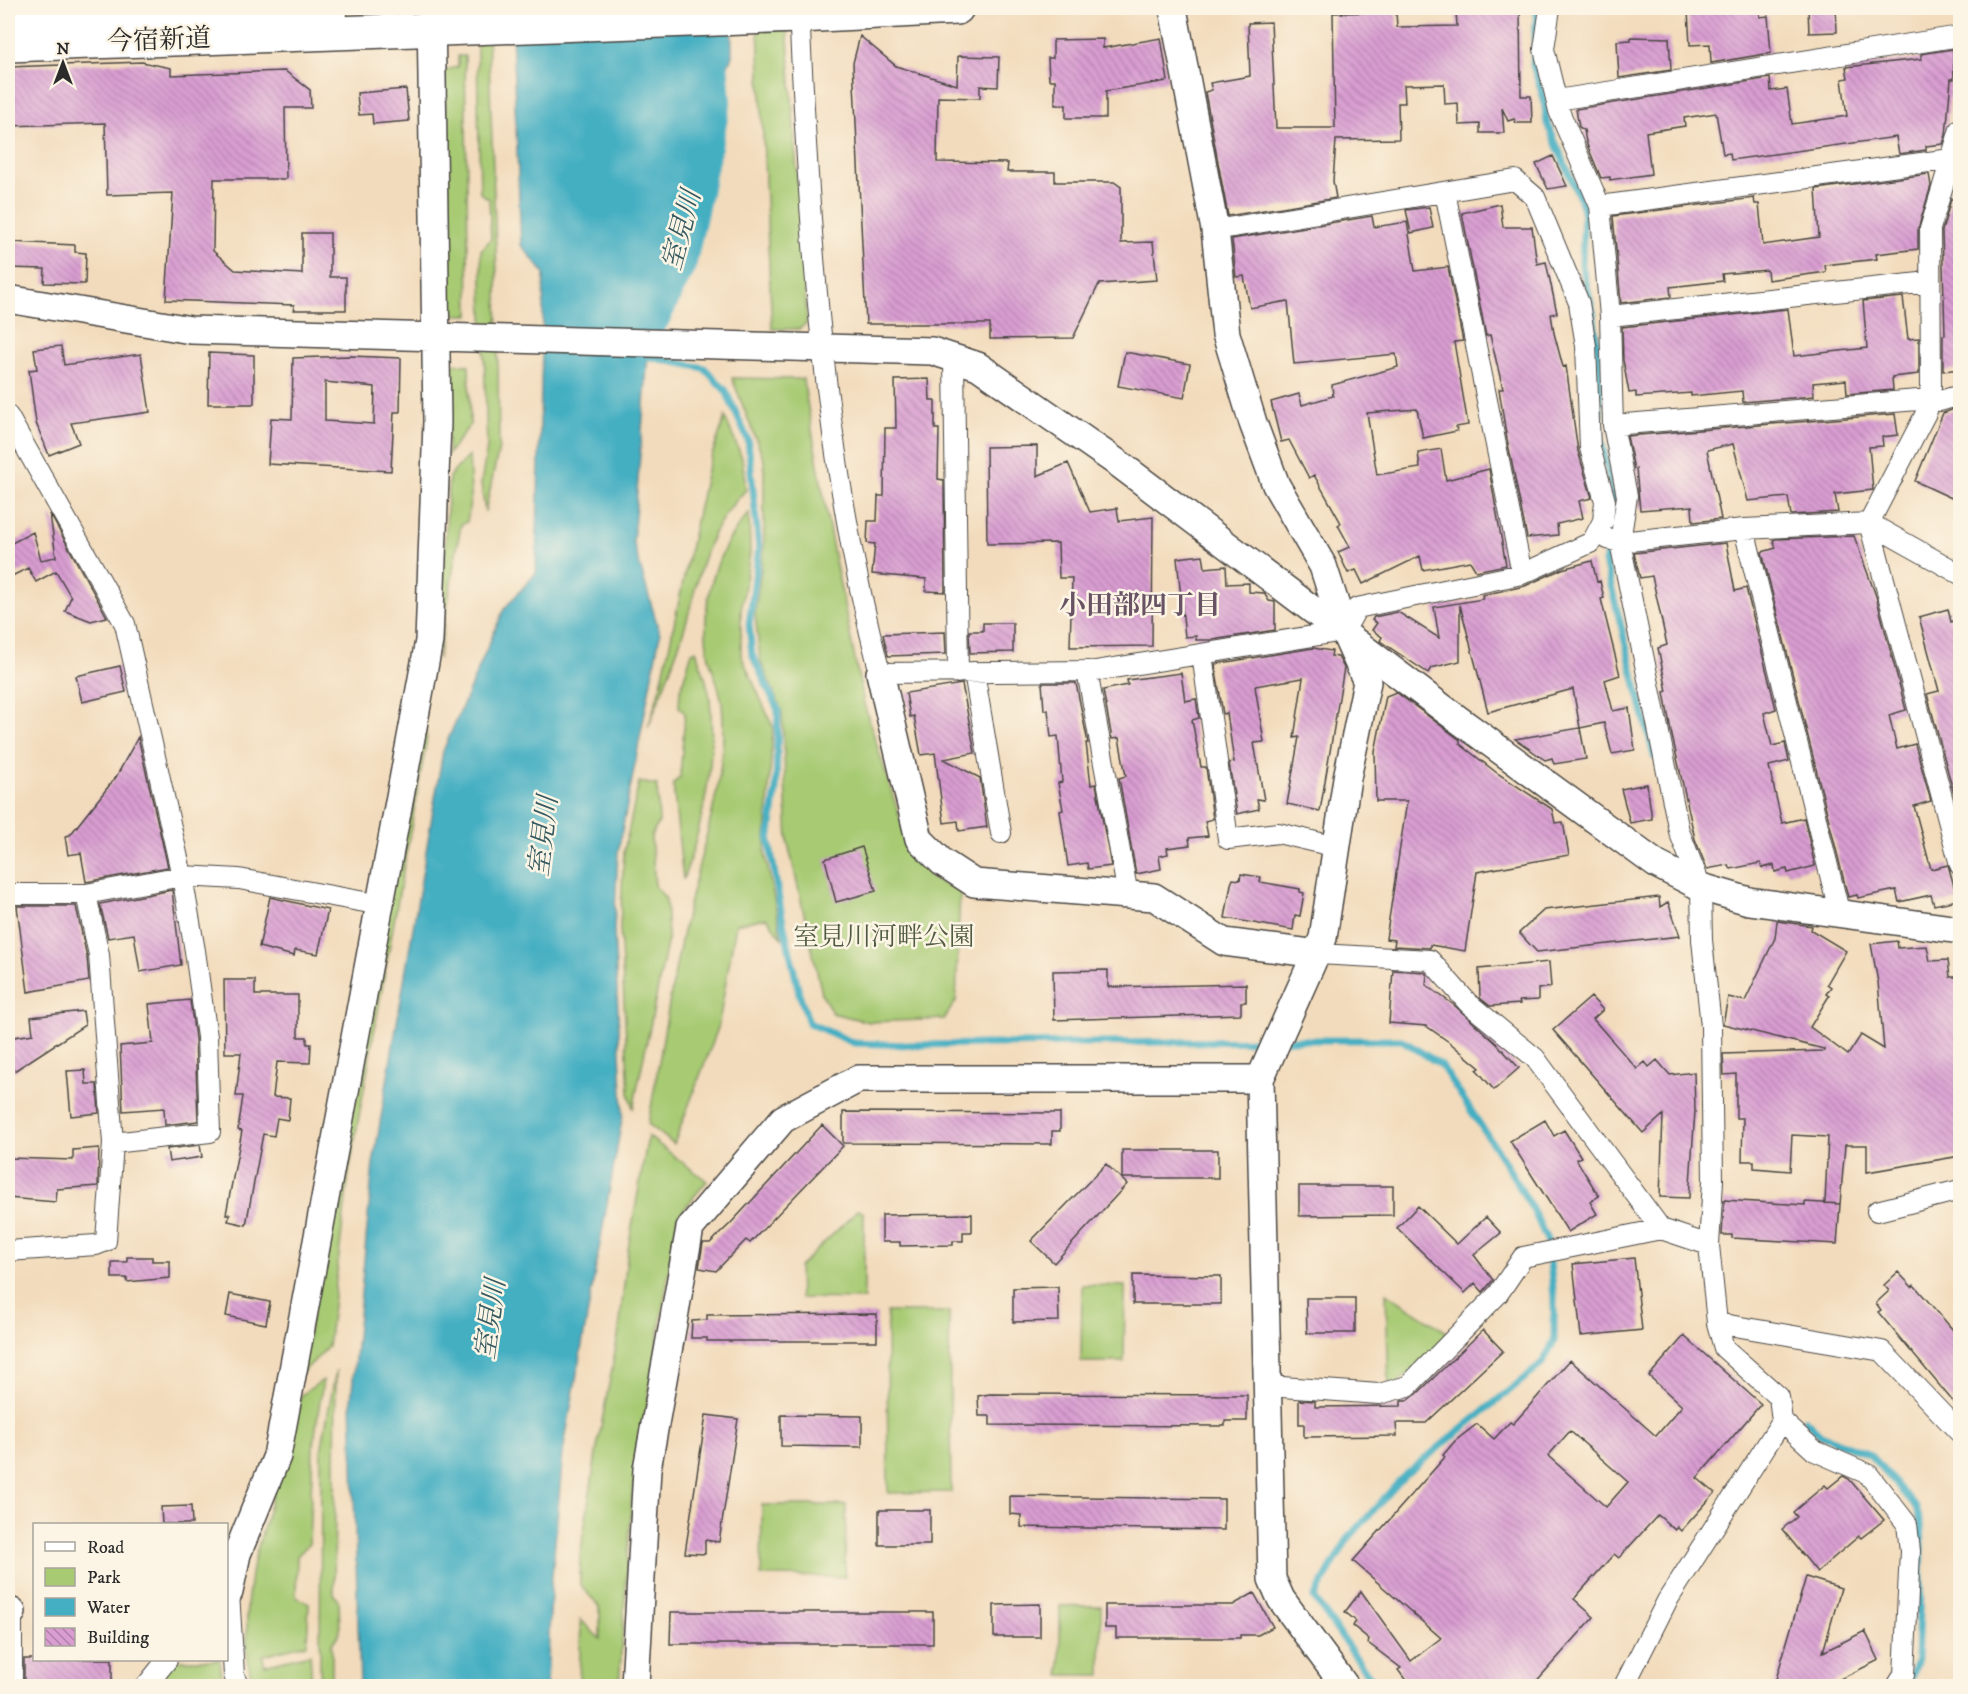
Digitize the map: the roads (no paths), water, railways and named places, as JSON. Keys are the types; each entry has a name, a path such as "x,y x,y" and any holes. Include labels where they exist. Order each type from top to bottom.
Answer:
{"highway":[{"name":"今宿新道","path":"8,21 258,9 331,8"},
{"name":"今宿新道","path":"8,45 432,18 957,8"}],"street":[{"path":"1175,8 1174,14 1215,230 1226,334 1253,423 1276,485 1323,566 1344,631 1367,682 1347,778 1323,938 1318,954 1286,1025 1271,1050 1260,1079 1272,1579 1281,1599 1345,1686"},
{"path":"1550,8 1544,49 1559,111 1600,206 1610,316 1613,425 1627,496 1620,542 1679,831 1701,887 1702,940 1711,1026 1713,1181 1709,1245 1717,1323 1724,1348 1779,1397 1782,1421 1667,1601 1624,1686"},
{"path":"799,12 821,349 860,597 919,839 942,862 974,883 1154,897 1224,942 1318,954 1430,960 1468,1003 1535,1058 1661,1229"},
{"path":"238,1686 234,1675 228,1592 237,1554 277,1456 429,641 437,422 432,18"},
{"path":"1557,100 1960,36"},
{"path":"1960,129 1951,159 1951,188 1930,229 1930,399 1927,411 1869,523 1960,865"},
{"path":"1600,206 1951,159"},
{"path":"1215,230 1515,180 1535,196 1579,303 1586,345 1590,448 1605,501 1603,521 1592,542 1522,574 1357,608 1344,631"},
{"path":"1445,192 1522,574"},
{"path":"1610,316 1929,282"},
{"path":"8,299 191,330 435,335 932,351 954,358 978,366 1112,459 1344,631 1444,709 1656,864 1701,887 1749,901 1960,930"},
{"path":"954,358 966,672 1001,833"},
{"path":"1613,425 1930,399 1940,401 1960,395"},
{"path":"8,416 125,624 182,876 207,1038 210,1132 113,1143"},
{"path":"1605,501 1627,496"},
{"path":"1595,535 1620,542 1743,529 1869,523 1960,574"},
{"path":"1743,529 1840,915"},
{"path":"880,673 1087,671 1344,631"},
{"path":"1202,654 1228,839 1278,833 1337,847"},
{"path":"1087,671 1128,896"},
{"path":"8,894 86,894 182,876 239,879 381,905"},
{"path":"8,1251 96,1245 106,1241 113,1143 99,956 86,894"},
{"path":"635,1686 647,1469 690,1228 783,1119 858,1079 1260,1079"},
{"path":"1877,1212 1960,1190"},
{"path":"1268,1386 1379,1394 1408,1386 1498,1294 1523,1257 1661,1229 1709,1245"},
{"path":"1717,1323 1882,1351 1960,1433"},
{"path":"1782,1421 1815,1451 1868,1474 1907,1524 1910,1551 1904,1675 1897,1686"},
{"path":"10,1612 12,1686"},
{"path":"146,1686 165,1661"}],"water":[{"path":"511,8 731,8 732,56 687,157 656,255 633,542 660,634 618,852 614,930 623,1114 563,1452 551,1588 547,1686 360,1686 351,1401 373,1164 443,751 504,609 536,573 544,273 521,245"}],"waterway":[{"path":"1537,10 1533,65 1544,99 1547,123 1584,208 1582,265 1593,312 1599,364 1601,438 1616,511 1605,562 1654,756"},
{"name":"室見川","path":"617,357 618,350 651,315 677,261 711,103 707,48"},
{"path":"640,355 704,368 726,391 748,440 759,548 749,624 752,654 778,710 776,790 769,840 782,917 799,993 809,1023 854,1043 909,1045 1269,1041"},
{"path":"1671,831 1675,858"},
{"path":"1283,1040 1402,1040 1441,1065 1506,1164 1534,1212 1547,1240 1554,1296 1554,1341 1542,1364 1406,1474 1347,1540 1314,1598 1376,1686"},
{"path":"1805,1420 1821,1435 1870,1455 1916,1507 1921,1524 1922,1548 1917,1658 1909,1686"}],"district":[{"name":"小田部四丁目","path":"1140,605"}],"park label":[{"name":"室見川河畔公園","path":"884,936"}]}
